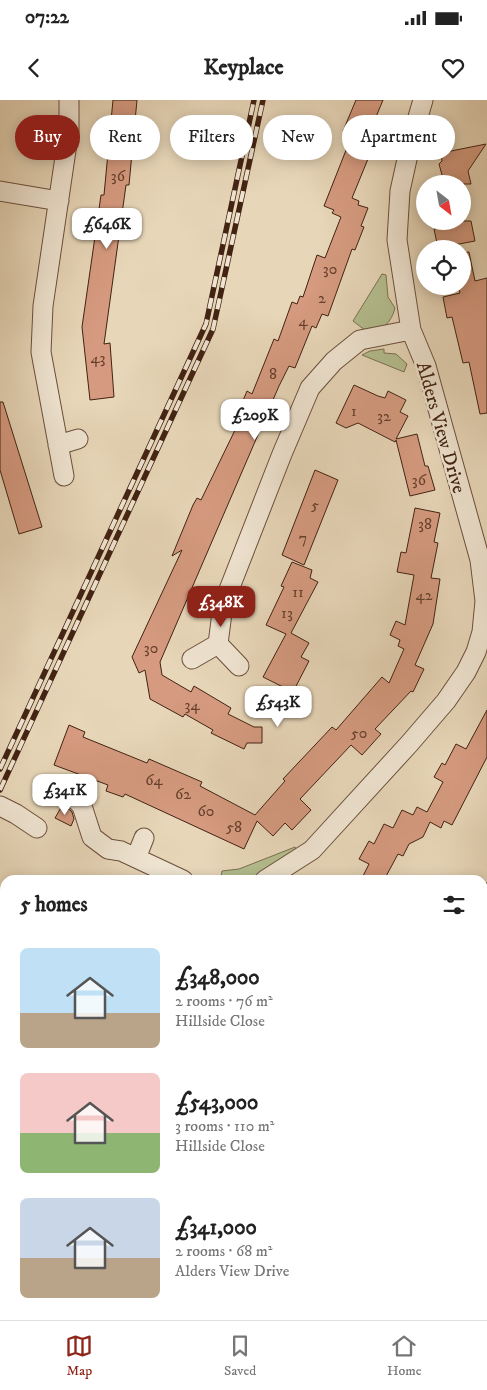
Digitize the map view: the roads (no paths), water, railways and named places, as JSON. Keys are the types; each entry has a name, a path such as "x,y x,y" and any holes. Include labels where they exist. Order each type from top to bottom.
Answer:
{"street":[{"path":"64,476 41,352 43,306 68,130 69,100"},
{"name":"Alders View Drive","path":"272,875 312,850 409,744 446,701 466,672 476,652 482,632 485,601 480,560 426,366 411,330 397,240 400,192 411,141 423,100"},
{"path":"0,191 59,201"},
{"path":"218,644 223,605 310,388 334,360 360,340 411,330"},
{"path":"58,445 78,439"},
{"path":"192,658 218,644"},
{"path":"218,644 239,666"},
{"path":"63,787 82,806 92,837 108,849 129,855 172,875"},
{"path":"8,810 37,828"},
{"path":"129,855 144,838"}],"railway":[{"path":"0,769 206,324 254,100"},
{"path":"0,790 213,329 263,100"}]}
